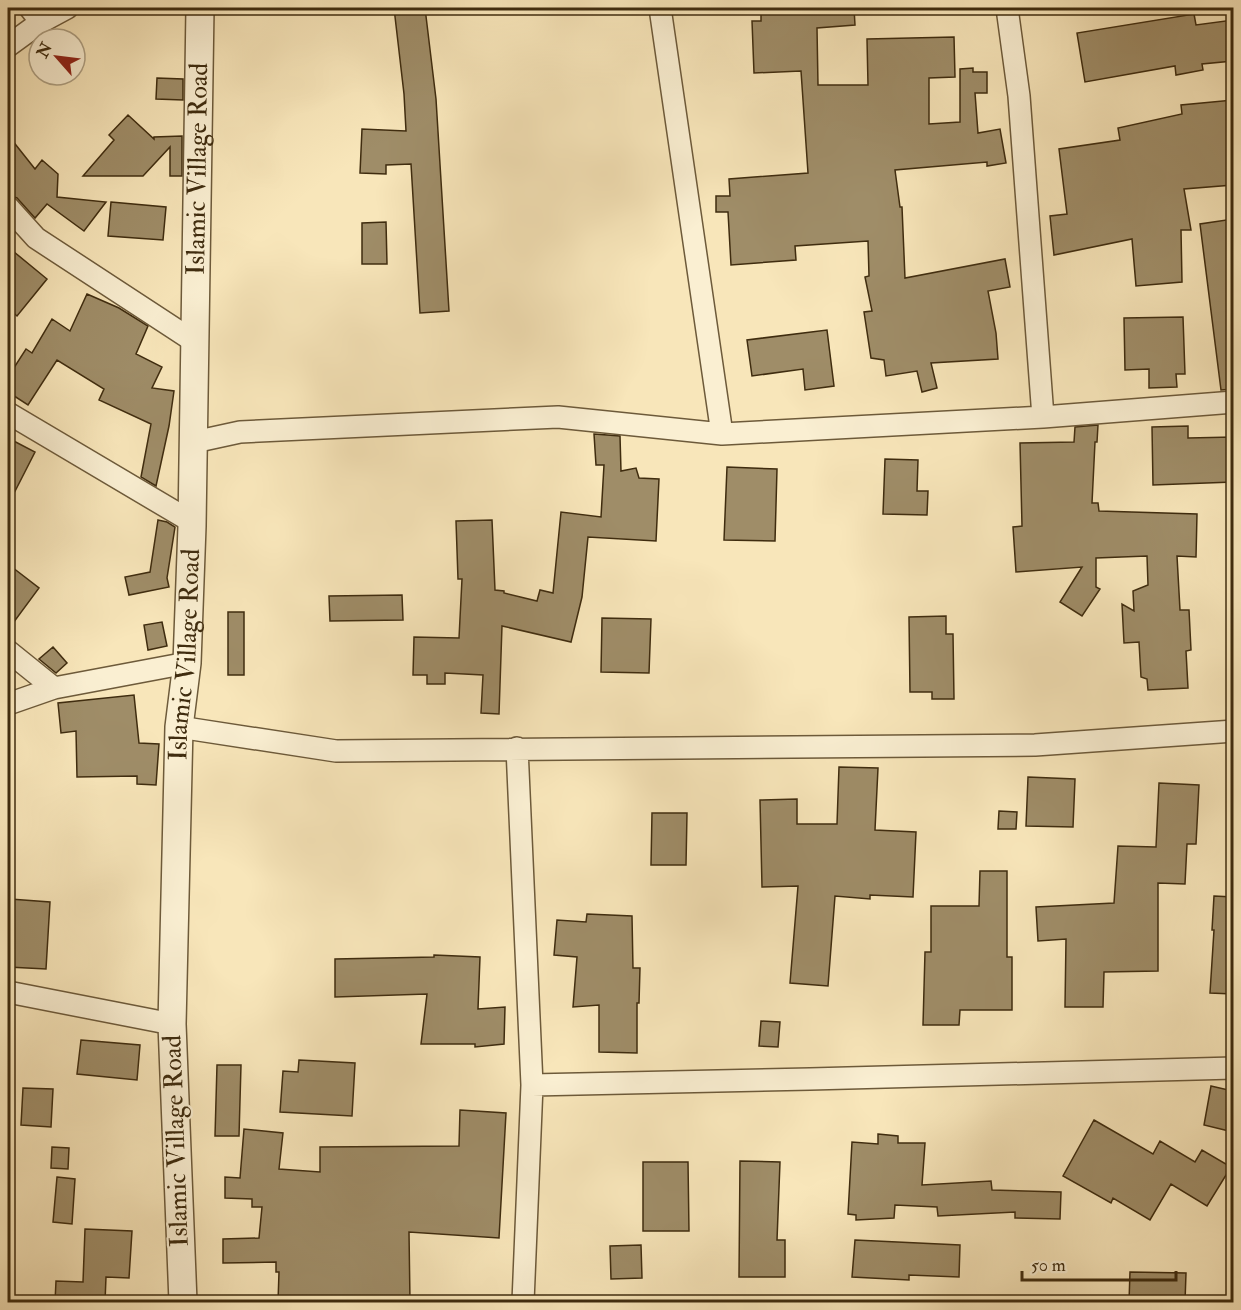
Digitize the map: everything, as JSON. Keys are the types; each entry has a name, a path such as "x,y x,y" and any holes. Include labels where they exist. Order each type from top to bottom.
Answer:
{"street":[{"path":"8,46 35,15 67,8"},
{"name":"Islamic Village Road","path":"183,1302 172,1024 179,727 187,663 192,522 200,8"},
{"path":"660,8 722,434"},
{"path":"1007,8 1019,96 1043,417"},
{"path":"8,207 36,238 195,342"},
{"path":"194,442 240,432 558,417 722,434 1043,417 1233,402"},
{"path":"8,413 192,522"},
{"path":"8,651 54,688"},
{"path":"8,704 54,688 187,663"},
{"path":"179,727 336,751 1035,745 1233,731"},
{"path":"517,748 532,1085 523,1302"},
{"path":"8,992 172,1024"},
{"path":"532,1085 1233,1068"}],"building":[{"path":"394,8 425,8 436,99 449,311 420,313 411,164 386,165 386,174 360,173 362,129 406,131"},
{"path":"761,8 854,8 855,25 817,28 818,85 868,85 867,39 954,37 955,77 929,78 929,124 960,122 960,69 973,68 973,72 987,72 987,93 975,93 978,133 1000,129 1006,163 987,166 987,162 895,170 900,207 902,207 905,278 1005,259 1010,287 988,291 996,333 998,359 931,363 937,388 922,392 917,371 886,376 884,360 871,358 864,312 872,311 865,277 869,276 868,241 795,246 796,260 731,265 728,212 716,212 716,196 730,196 729,179 808,173 801,71 754,73 752,21 761,21"},
{"path":"1194,14 1196,25 1233,20 1233,61 1202,64 1203,70 1176,75 1175,66 1085,82 1077,33"},
{"path":"157,78 183,79 183,100 156,99"},
{"path":"1233,100 1233,185 1184,189 1191,230 1181,230 1182,282 1136,286 1132,239 1054,255 1050,216 1067,214 1059,149 1120,140 1118,128 1182,114 1181,105"},
{"path":"128,115 154,139 154,137 182,136 182,176 170,176 170,147 143,176 83,176 114,140 109,135"},
{"path":"8,135 35,169 42,160 58,174 57,197 106,202 84,231 47,204 35,218 17,198 8,195"},
{"path":"111,202 166,207 163,240 108,236"},
{"path":"1233,219 1233,389 1221,390 1200,224"},
{"path":"386,222 387,264 362,264 362,223"},
{"path":"8,247 47,279 17,316 8,308"},
{"path":"87,294 119,308 148,326 136,354 162,367 152,388 174,391 156,486 141,477 151,424 99,400 104,389 57,360 28,405 8,392 8,377 26,349 32,353 52,319 70,331"},
{"path":"1183,317 1185,374 1176,374 1177,387 1149,388 1149,369 1125,370 1124,318"},
{"path":"827,330 834,386 805,390 803,369 752,376 747,340"},
{"path":"1098,425 1092,503 1098,503 1099,511 1197,514 1196,557 1177,556 1180,610 1189,610 1191,650 1186,651 1188,688 1148,690 1147,679 1141,677 1139,642 1124,643 1122,604 1134,611 1133,591 1148,585 1147,556 1096,558 1096,587 1100,589 1082,616 1060,602 1082,567 1016,572 1013,527 1022,526 1020,443 1074,442 1075,427"},
{"path":"1188,426 1188,438 1233,437 1233,482 1153,485 1152,427"},
{"path":"594,434 620,436 621,471 636,468 639,478 659,479 656,541 588,537 582,597 571,642 502,626 499,714 481,713 483,675 445,673 445,684 427,684 427,675 413,675 414,637 459,638 462,579 458,579 456,521 492,520 495,590 537,601 540,590 553,593 561,512 601,517 604,465 596,465"},
{"path":"8,438 35,452 8,505"},
{"path":"885,459 918,460 917,491 928,491 927,515 883,514"},
{"path":"727,467 777,469 775,541 724,540"},
{"path":"158,520 175,527 167,578 169,587 129,595 125,577 150,572"},
{"path":"8,564 39,588 8,630"},
{"path":"402,595 403,620 330,621 329,596"},
{"path":"228,612 244,612 244,675 228,675"},
{"path":"946,616 946,634 953,634 954,699 932,699 932,692 910,692 909,617"},
{"path":"602,618 651,619 649,673 601,672"},
{"path":"162,622 167,646 148,650 144,625"},
{"path":"53,647 67,663 56,673 39,659"},
{"path":"134,695 139,743 159,744 156,785 137,784 137,776 77,777 76,731 61,733 58,703"},
{"path":"839,767 878,768 875,830 916,832 913,897 870,895 870,899 835,896 828,986 790,983 798,886 762,887 760,800 797,799 797,824 837,824"},
{"path":"1028,777 1075,779 1073,827 1026,826"},
{"path":"1159,783 1199,785 1196,844 1187,844 1185,884 1158,883 1158,971 1104,972 1103,1007 1065,1007 1066,939 1038,941 1036,907 1114,903 1118,846 1156,847"},
{"path":"999,811 1017,812 1016,829 998,829"},
{"path":"652,813 687,813 686,865 651,865"},
{"path":"980,871 1007,871 1007,957 1012,957 1012,1010 960,1010 959,1025 923,1025 925,952 931,952 931,906 979,906"},
{"path":"1214,896 1233,897 1233,994 1210,993"},
{"path":"10,899 50,902 46,969 8,967"},
{"path":"587,914 632,916 633,968 640,968 637,1053 599,1052 599,1005 573,1007 577,957 554,955 557,920 586,922"},
{"path":"434,955 480,957 478,1009 505,1007 504,1044 475,1047 475,1044 421,1044 427,994 335,997 335,959 434,957"},
{"path":"761,1021 780,1022 778,1047 759,1046"},
{"path":"81,1040 140,1045 137,1080 77,1074"},
{"path":"299,1060 355,1063 352,1116 280,1112 283,1071 298,1072"},
{"path":"217,1065 241,1065 239,1136 215,1136"},
{"path":"1211,1086 1233,1091 1233,1132 1204,1125"},
{"path":"23,1088 53,1089 51,1127 21,1125"},
{"path":"460,1110 506,1113 499,1238 409,1232 410,1302 278,1302 279,1272 276,1272 276,1262 223,1263 223,1239 259,1238 262,1207 252,1207 252,1199 225,1198 225,1177 240,1178 244,1129 283,1133 279,1169 320,1172 320,1147 459,1146"},
{"path":"1094,1120 1153,1154 1160,1141 1195,1162 1202,1150 1231,1167 1207,1206 1171,1184 1150,1220 1113,1198 1111,1203 1063,1176"},
{"path":"878,1134 898,1136 898,1143 925,1143 922,1185 991,1181 992,1190 1061,1192 1060,1219 1015,1218 1015,1212 938,1216 937,1207 895,1205 894,1218 856,1220 856,1215 848,1214 852,1142 878,1144"},
{"path":"52,1147 69,1148 68,1169 51,1168"},
{"path":"740,1161 780,1162 777,1240 785,1240 785,1277 739,1277"},
{"path":"643,1162 688,1162 689,1231 643,1231"},
{"path":"57,1177 75,1179 72,1224 53,1222"},
{"path":"85,1229 132,1231 129,1278 106,1277 105,1302 55,1302 56,1281 83,1282"},
{"path":"855,1240 960,1245 959,1277 909,1275 909,1280 852,1277"},
{"path":"641,1245 642,1278 611,1279 610,1246"},
{"path":"1130,1272 1186,1273 1185,1302 1129,1302"}]}
